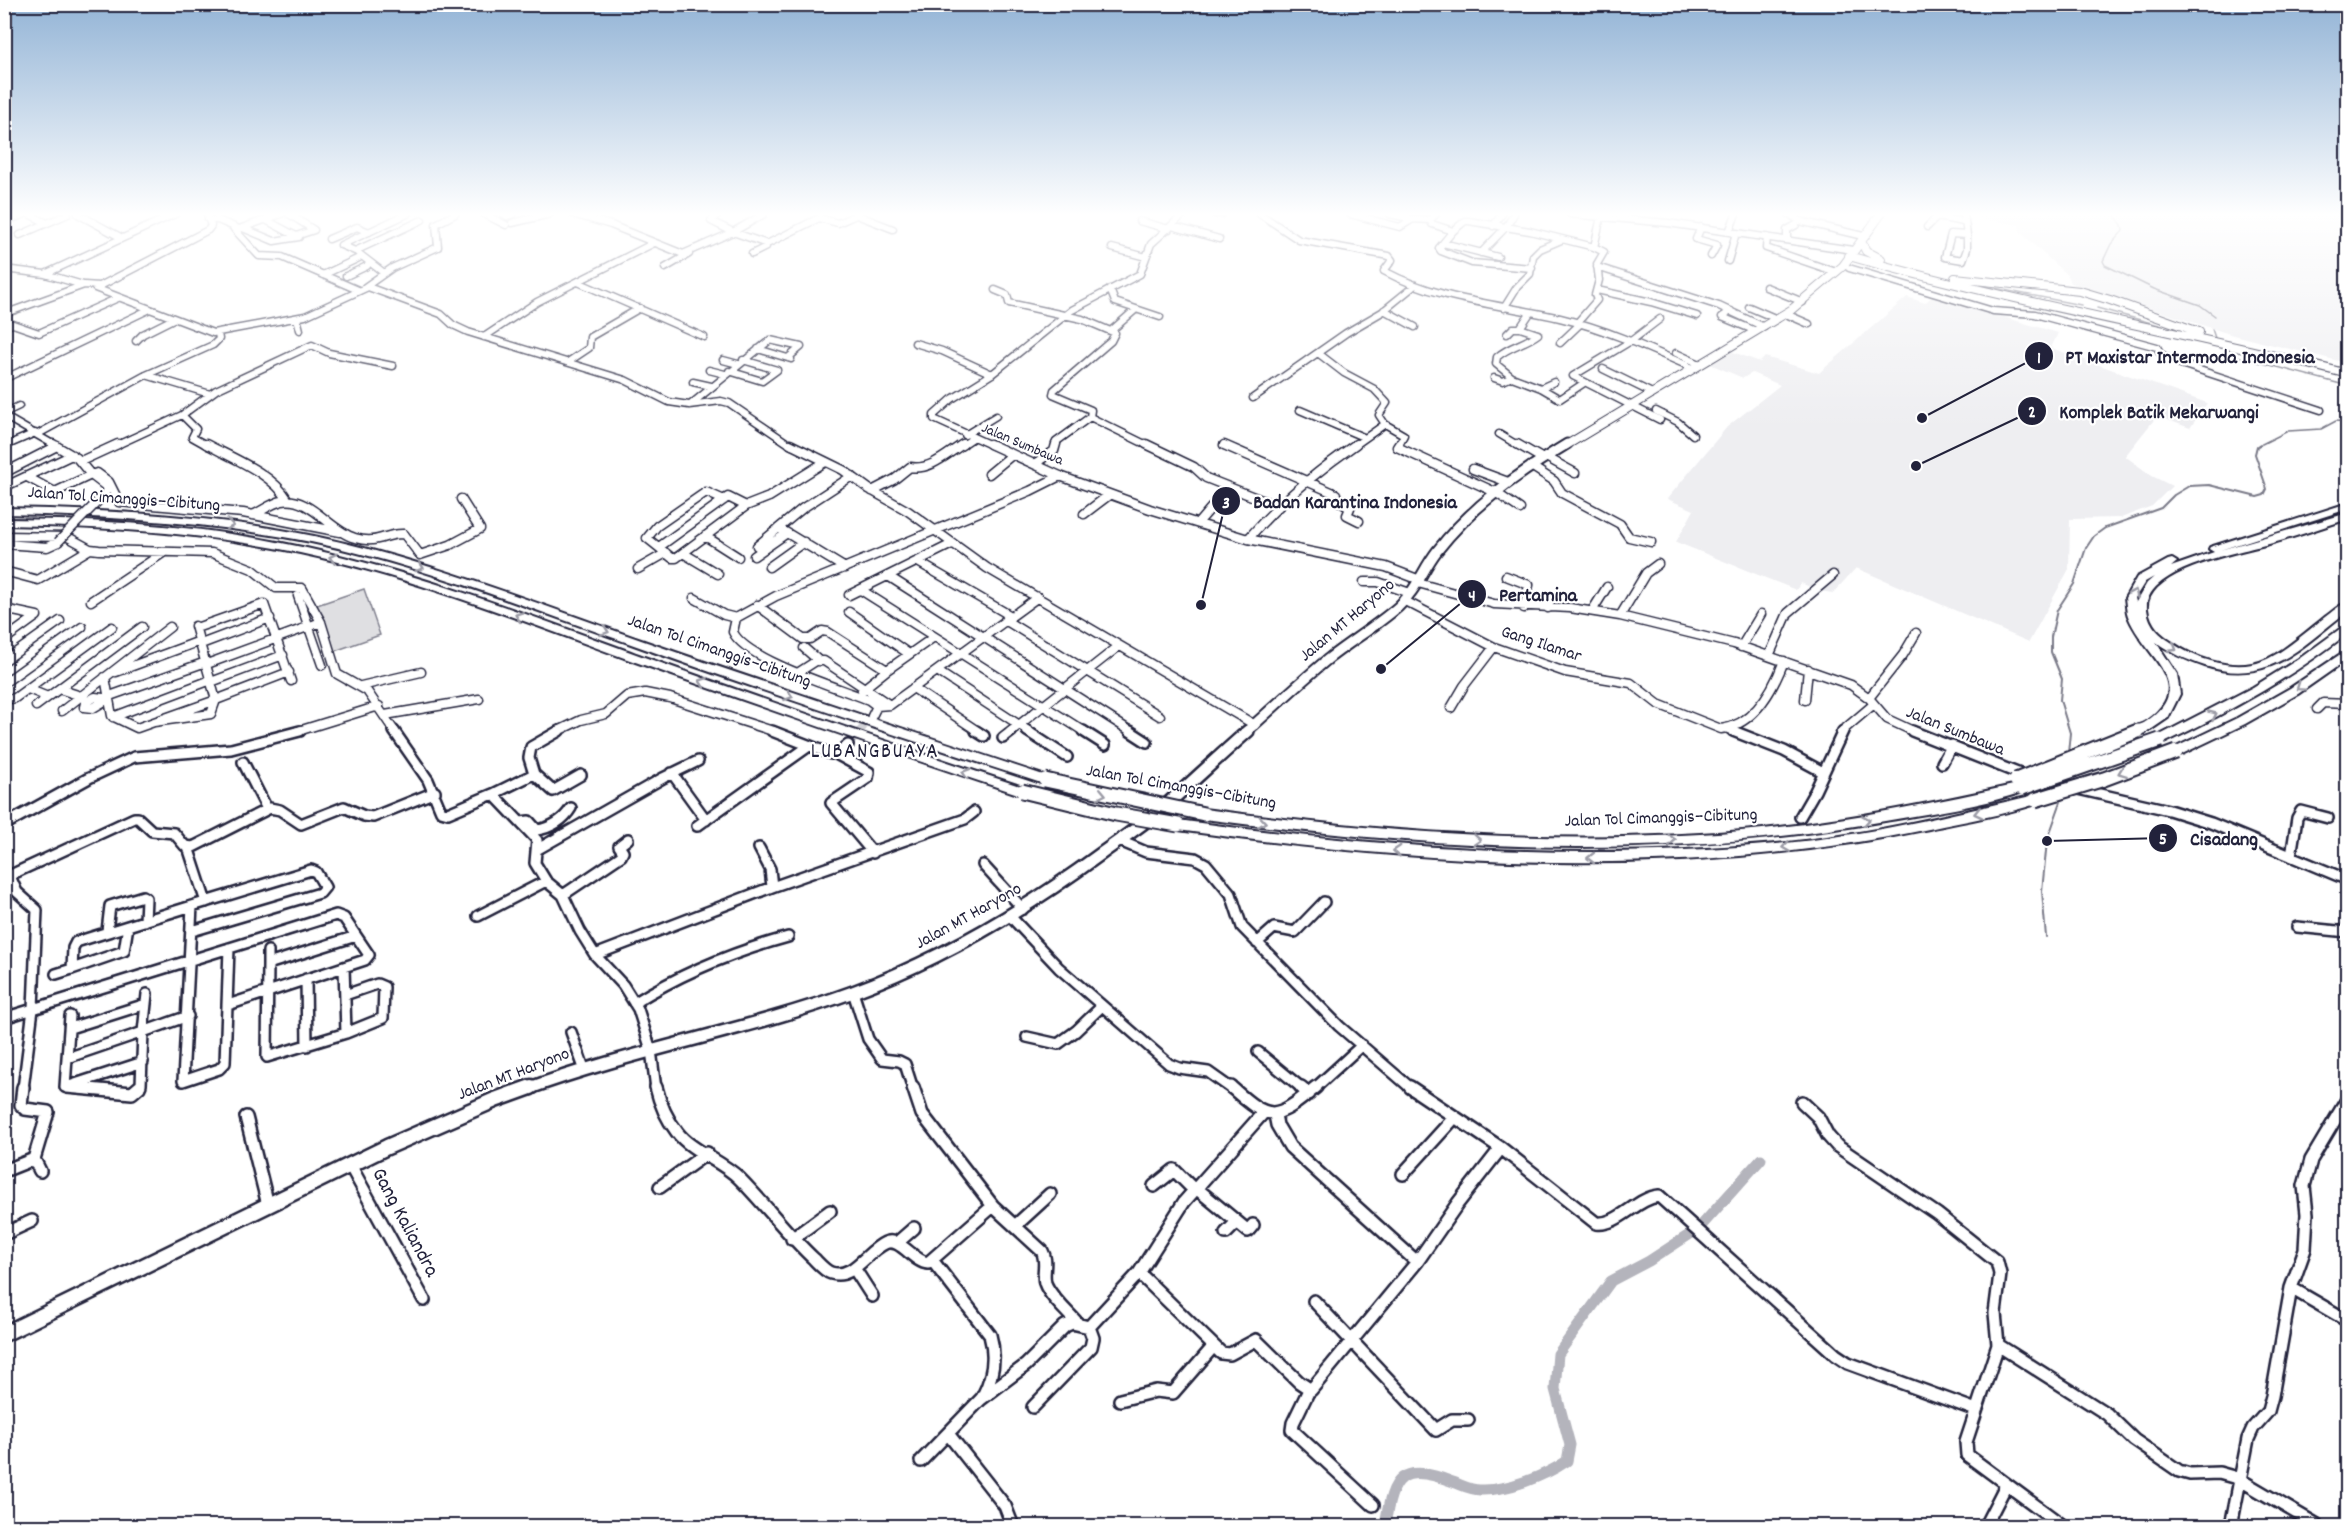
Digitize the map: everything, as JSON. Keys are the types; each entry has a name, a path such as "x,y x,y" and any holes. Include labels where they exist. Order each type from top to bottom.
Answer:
{"highway":[{"path":"2019,784 2145,728 2163,716 2172,703 2175,687 2172,673 2132,617 2129,604 2131,592 2140,580 2171,563 2348,506"},
{"name":"Jalan Tol Cimanggis–Cibitung","path":"4,511 171,517 313,539 391,558 476,585 847,716 1045,780 1125,799 1204,814 1356,832 1476,840 1647,842 1770,833 1927,809 2090,766 2160,740 2225,710 2277,680 2348,627"},
{"path":"2348,516 2178,568 2151,585 2143,598 2140,609 2142,619 2149,629 2178,652 2215,666 2252,668 2279,656 2348,605"},
{"name":"Jalan Tol Cimanggis–Cibitung","path":"4,522 141,528 228,537 299,550 379,569 465,596 838,730 1022,791 1116,814 1270,839 1360,848 1516,858 1660,858 1779,849 1861,837 2035,800 2104,779 2176,752 2241,721 2294,691 2348,653"}],"main road":[{"name":"Jalan MT Haryono","path":"4,1334 80,1299 350,1165 495,1100 584,1068 853,992 935,957 1023,909 1155,814 1328,659 1407,597 1445,541 1475,509 1508,482 1544,458 1781,316 1820,285"},
{"name":"Jalan MT Haryono","path":"1806,298 1822,293 1830,285"},
{"path":"1971,285 2139,325 2195,334 2348,374"},
{"path":"2048,285 2103,297 2195,334"},
{"path":"2131,307 2104,300 2089,304 2099,313 2139,325"},
{"path":"2230,343 2348,369"}],"street":[{"path":"4,314 83,285"},
{"path":"86,285 207,333 218,333 297,318 320,310 365,285"},
{"path":"95,288 100,285"},
{"path":"354,285 437,313 460,329 625,380 669,402 689,405 721,401 729,403 797,448 852,476 872,491 908,511 987,568 1255,725"},
{"path":"484,337 530,306 571,285"},
{"path":"586,285 704,337"},
{"name":"Jalan Sumbawa","path":"1117,285 1065,315 992,374 952,399 934,415 935,420 1060,476 1109,495 1248,539 1367,562 1398,571 1419,582 1494,604 1524,608 1592,611 1741,646 1851,685 1872,701 1893,722 2043,781 2169,810 2211,823 2348,880"},
{"path":"1504,308 1518,285"},
{"path":"1560,344 1597,301 1598,285"},
{"path":"1653,285 1731,311 1760,329"},
{"path":"1907,285 1993,311 2030,314 2074,322 2157,347"},
{"path":"1253,398 1384,310 1414,286 1433,293 1579,323 1696,366"},
{"path":"1766,287 1806,298"},
{"path":"1110,289 1115,302 1160,317"},
{"path":"994,290 1007,295 1009,303 1065,315 1112,330 1115,333 1113,339 1052,392 1091,410 1090,417 1056,442 1054,451 1034,464"},
{"path":"1597,290 1651,302 1697,316"},
{"path":"4,326 13,324 39,333 118,298"},
{"path":"1749,307 1809,324"},
{"path":"568,362 589,348 590,337 640,308"},
{"path":"4,380 150,309"},
{"path":"1112,330 1135,310"},
{"path":"1384,310 1415,327"},
{"path":"1731,311 1722,317 1760,329"},
{"path":"1521,328 1530,313"},
{"path":"297,318 300,330"},
{"path":"136,341 143,334 173,319"},
{"path":"1660,319 1631,341 1574,375 1576,379 1584,383 1678,422 1693,435"},
{"path":"1507,334 1513,328 1521,328 1538,334 1526,343 1513,345 1496,359 1499,367 1512,377 1560,399 1584,383"},
{"path":"4,446 37,434 146,375 213,345 219,339 218,333"},
{"path":"2158,338 2157,347 2161,354 2175,362 2321,410"},
{"path":"689,405 727,373 758,349 772,339 801,347 789,359 758,349"},
{"path":"915,344 942,351 992,374"},
{"path":"81,462 182,415 210,394 312,345 318,346 329,354 393,366"},
{"path":"1318,353 1333,361 1347,375 1383,396 1387,403 1379,416 1385,424 1404,435 1397,447 1496,492 1520,509"},
{"path":"1676,353 1696,366"},
{"path":"709,370 762,381 777,370 723,360"},
{"path":"1604,369 1652,393"},
{"path":"146,375 210,394"},
{"path":"1494,378 1503,381 1512,377"},
{"path":"693,381 711,386"},
{"path":"1542,391 1554,382"},
{"path":"1634,404 1660,420"},
{"path":"4,414 19,406"},
{"path":"1300,410 1363,437"},
{"path":"4,414 72,455 108,488 104,495 58,542 47,547 4,544"},
{"path":"182,415 196,429 192,437 264,478 287,495 288,501"},
{"path":"965,435 996,416"},
{"path":"1090,417 1122,435 1190,465 1202,476 1277,506"},
{"path":"1248,539 1277,506 1306,481 1363,437 1385,424"},
{"path":"1499,434 1575,473"},
{"path":"872,491 910,467 920,469 927,467 973,438"},
{"path":"1224,445 1336,494 1337,500 1350,508 1347,515 1359,521"},
{"path":"4,473 57,446"},
{"path":"989,474 1012,454"},
{"path":"4,487 72,455"},
{"path":"724,500 706,492 657,526 647,538 676,558 746,506 769,498 825,462"},
{"path":"1531,466 1554,481 1562,492 1620,524 1629,537 1651,542"},
{"path":"1473,469 1508,482"},
{"path":"27,477 55,492 97,473 109,482 120,502 253,515 340,532 371,542 402,533 420,555 450,545 480,529 461,498"},
{"path":"757,546 803,508 852,476"},
{"path":"1038,597 890,705 877,706 799,672 745,646 733,631 736,618 757,604 1030,491 1060,476"},
{"path":"1199,522 1228,488"},
{"path":"1084,514 1109,495"},
{"path":"659,547 728,497 746,506"},
{"path":"253,515 280,502 304,504 340,532"},
{"path":"754,556 784,532 845,568"},
{"path":"4,536 68,537 90,549 212,553 252,569 276,588 299,590 309,595 321,622 337,674 361,686 379,706 435,792 441,811 445,814 534,774"},
{"path":"705,536 738,556"},
{"path":"769,567 804,542"},
{"path":"849,595 952,544"},
{"path":"4,572 38,580 90,549"},
{"path":"91,601 164,552"},
{"path":"638,569 666,553"},
{"path":"683,553 718,574"},
{"path":"918,562 1160,716"},
{"path":"1620,616 1646,573 1658,564"},
{"path":"1769,656 1788,613 1833,575"},
{"path":"888,576 1147,742"},
{"path":"1506,576 1529,585 1524,608"},
{"name":"Gang Ilamar","path":"1364,582 1378,582 1494,647 1563,672 1622,681 1640,689 1658,704 1714,727 1728,729 1784,751 1823,772"},
{"path":"1592,611 1606,587"},
{"path":"299,590 322,665"},
{"path":"861,590 1105,745"},
{"path":"694,598 724,615 736,618"},
{"path":"1548,608 1550,598"},
{"path":"107,676 106,698 113,717 137,728 154,722 211,714 216,700 196,627 264,604 290,677 216,700"},
{"path":"757,604 803,639 810,639 822,631 828,632 887,670"},
{"path":"4,609 37,616 4,640"},
{"path":"849,612 909,654"},
{"path":"1741,646 1761,614"},
{"path":"107,676 270,618"},
{"path":"4,661 60,621"},
{"path":"59,689 85,698 106,698 321,622"},
{"path":"4,683 82,627"},
{"path":"4,700 15,698 112,627"},
{"path":"36,706 142,627"},
{"path":"62,711 85,698 107,676 170,627"},
{"path":"1800,817 1840,733 1872,701 1916,633"},
{"path":"856,695 934,637"},
{"path":"1003,738 1119,646"},
{"path":"1451,708 1464,686 1494,647"},
{"path":"804,648 819,661 828,664 890,705"},
{"path":"113,717 283,655"},
{"path":"799,672 819,661"},
{"path":"1728,729 1751,713 1772,689 1784,661"},
{"path":"1805,700 1808,669"},
{"path":"937,671 1067,757"},
{"path":"361,686 421,672"},
{"path":"913,688 984,736"},
{"path":"28,689 48,697"},
{"path":"581,775 551,791 534,774 529,749 534,743 581,720 606,714 627,696 636,693 650,693 670,698 760,726 809,746 836,754 869,772 868,778 831,802 873,853"},
{"path":"385,715 479,699"},
{"path":"2317,710 2323,703 2348,704"},
{"path":"4,825 128,759 153,754 202,753 231,749 311,728 379,706"},
{"path":"872,716 877,706"},
{"path":"836,754 848,745"},
{"path":"1942,763 1952,745"},
{"path":"697,826 809,746"},
{"path":"698,761 672,773 538,849 534,855 535,863 546,881 563,895 580,931 595,955 623,985 634,1003 651,1050 653,1075 660,1106 684,1141 707,1153 738,1177 792,1239 829,1274 841,1275 854,1268 885,1242 898,1242 914,1228"},
{"path":"243,762 267,809"},
{"path":"672,773 706,820"},
{"path":"188,847 197,846 267,809 282,810 301,824 344,807 364,816 373,817 435,792"},
{"path":"493,794 537,840 538,849"},
{"path":"520,822 529,821 537,830 542,830 562,819 571,808"},
{"path":"2291,856 2297,818 2301,811 2328,818"},
{"path":"595,955 772,887 965,819 974,812"},
{"path":"40,1171 34,1159 48,1112 24,1109 21,1105 33,1009 33,964 37,910 17,892 7,877 72,845 138,818 152,831 174,833 188,847 206,902"},
{"path":"563,895 621,856 623,852 619,846 628,839"},
{"path":"1120,841 1128,847 1196,859 1210,869 1233,897 1237,906 1236,920 1339,1026 1410,1087 1501,1148 1596,1223 1605,1224 1648,1197 1659,1196 1836,1355 1848,1363 1976,1410"},
{"path":"759,848 770,869 772,887"},
{"path":"983,865 1023,909"},
{"path":"72,969 73,948 76,942 108,931 311,870 316,872 325,887 320,893 192,931"},
{"path":"478,916 546,881"},
{"path":"108,931 110,906 143,896 146,898 145,921"},
{"path":"1257,943 1274,928 1295,932 1324,902"},
{"path":"192,906 188,1016 182,1080 186,1082 219,1070 225,1063 230,948"},
{"path":"4,1018 336,915 344,918 369,957 228,1005"},
{"path":"1010,916 1059,968 1174,1068 1211,1072 1269,1114 1290,1147 1417,1262"},
{"path":"56,974 124,951 128,926"},
{"path":"2297,927 2348,932"},
{"path":"268,964 356,936"},
{"path":"634,1003 700,968 788,937"},
{"path":"268,951 267,1056 272,1057 307,1046 383,1018 384,987 381,984 345,995"},
{"path":"344,967 346,1033"},
{"path":"306,979 307,1046"},
{"path":"853,992 870,1042 878,1055 885,1060 897,1059 905,1064 922,1113 993,1206 1047,1258 1044,1276 1046,1286 1093,1338 1091,1347 1033,1407"},
{"path":"65,1087 132,1093 141,1085 147,999 70,1028"},
{"path":"1027,1037 1058,1044 1102,1006"},
{"path":"65,1087 70,1016"},
{"path":"67,1058 188,1016"},
{"path":"571,1032 584,1068"},
{"path":"1084,1326 1139,1273 1176,1213 1195,1189 1269,1114 1287,1111 1362,1045"},
{"path":"1258,1052 1309,1094"},
{"path":"65,1087 143,1062"},
{"path":"2231,1527 2248,1439 2253,1428 2268,1411 2291,1288 2305,1249 2307,1214 2304,1186 2311,1160 2348,1098"},
{"path":"1802,1102 1818,1117 1833,1143 1936,1214 1997,1262 2000,1274 1995,1313 1998,1345 1966,1442 1967,1455 2063,1527"},
{"path":"246,1117 268,1205"},
{"path":"1403,1174 1454,1118"},
{"path":"1139,1273 1213,1347 1226,1355 1235,1353 1249,1342 1256,1340 1269,1350 1303,1387 1309,1390 1315,1388 1417,1262 1458,1203 1501,1148"},
{"path":"660,1187 707,1153"},
{"path":"4,1171 34,1159"},
{"name":"Gang Kaliandra","path":"350,1165 424,1300"},
{"path":"1154,1186 1174,1170 1248,1232 1253,1225"},
{"path":"1015,1226 1050,1194"},
{"path":"898,1242 917,1261 924,1264 932,1260 993,1206"},
{"path":"792,1239 830,1211"},
{"path":"4,1234 32,1221"},
{"path":"1226,1233 1236,1223"},
{"path":"932,1260 990,1335 994,1345 990,1381 981,1399"},
{"path":"854,1268 872,1296"},
{"path":"2291,1288 2348,1321"},
{"path":"1314,1300 1436,1430 1452,1420 1468,1420"},
{"path":"921,1461 949,1435 981,1399 1026,1365 1069,1323 1084,1326"},
{"path":"1998,1345 2107,1414 2134,1440 2179,1472 2187,1475 2223,1473 2241,1480 2319,1527"},
{"path":"1120,1400 1156,1391 1173,1393 1213,1347"},
{"path":"1309,1390 1293,1423 1294,1434 1372,1506"},
{"path":"949,1435 1005,1506 1012,1524"},
{"path":"1984,1527 2006,1485"}],"shaded area":[{"path":"2079,285 2347,285 2347,357 2345,356 2343,362 2233,335"},
{"path":"1932,296 2058,333 2051,348 2207,403 2190,428 2157,416 2125,456 2152,476 2172,486 2152,506 2121,518 2070,519 2069,569 2029,642 1856,568 1833,593 1819,591 1801,583 1796,590 1676,542 1694,510 1667,499 1727,427 1780,385 1752,373 1743,378 1710,364 1733,352 1760,362 1765,357 1819,373 1907,297 1925,303"},
{"path":"364,589 380,635 332,652 317,605"}],"waterway":[{"path":"2147,285 2200,305 2215,316"},
{"path":"1984,286 2081,305"},
{"path":"2097,308 2166,327"},
{"path":"2212,329 2216,341"},
{"path":"2220,345 2236,356 2348,386"},
{"path":"2258,446 2288,431 2321,429 2336,421 2348,422"},
{"path":"2068,753 2070,733 2060,700 2062,679 2051,652 2051,637 2057,610 2074,584 2086,548 2094,536 2105,528 2161,508 2174,495 2189,486 2209,485 2257,497 2264,495 2267,489 2255,454 2260,444"},
{"path":"2046,937 2042,891 2047,841 2063,796"},
{"path":"1701,1226 1761,1159"},
{"path":"1385,1526 1391,1495 1396,1485 1411,1474 1422,1473 1473,1489 1491,1490 1525,1482 1567,1461 1570,1445 1555,1389 1558,1354 1611,1281 1649,1261 1695,1231"}],"tunnel":[{"path":"859,732 871,718"},
{"path":"848,745 860,731"}],"place":[{"name":"PT Maxistar Intermoda Indonesia","path":"1922,418"},
{"name":"Komplek Batik Mekarwangi","path":"1916,466"},
{"name":"Badan Karantina Indonesia","path":"1201,605"},
{"name":"Pertamina","path":"1381,669"},
{"name":"Cisadang","path":"2047,841"}],"district":[{"name":"LUBANGBUAYA","path":"875,753"}]}
